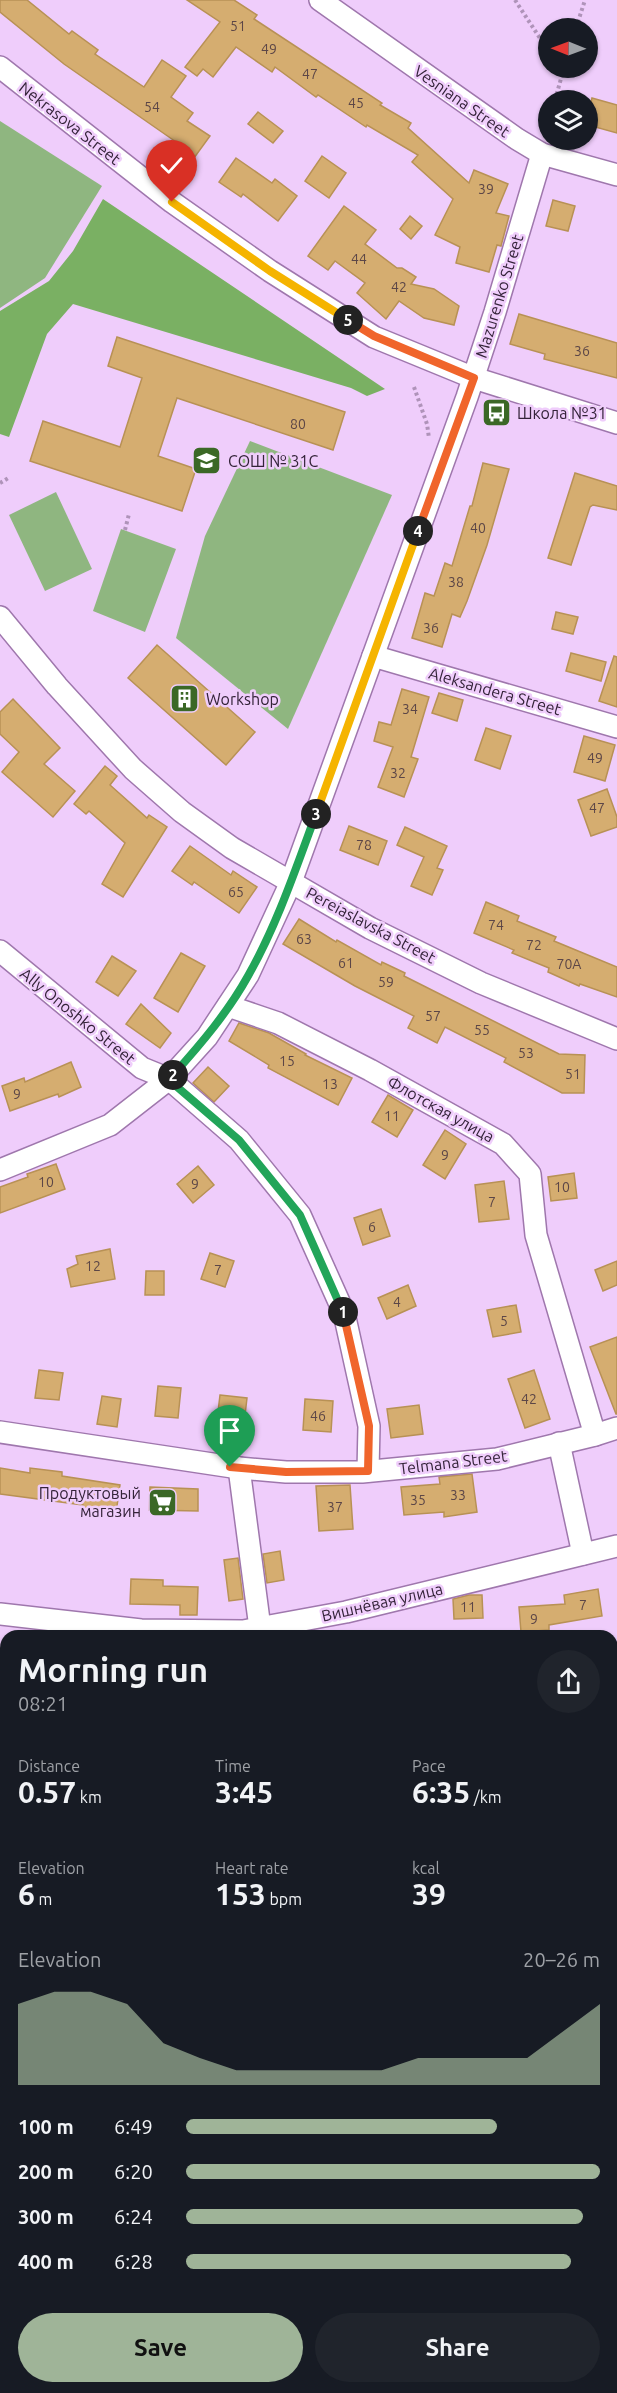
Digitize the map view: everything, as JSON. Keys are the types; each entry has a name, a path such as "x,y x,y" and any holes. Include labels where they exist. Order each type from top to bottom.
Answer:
{"street":[{"name":"Vesniana Street","path":"320,0 517,139 542,154 617,175"},
{"name":"Nekrasova Street","path":"0,67 172,202 270,271 374,336 474,378 617,423"},
{"name":"Mazurenko Street","path":"0,1170 110,1125 169,1080 207,1037 248,975 291,882 474,378 542,154"},
{"name":"Pereiaslavska Street","path":"0,617 57,686 133,769 182,812 216,836 370,928 482,983 617,1039"},
{"name":"Aleksandera Street","path":"373,656 617,727"},
{"name":"Ally Onoshko Street","path":"0,951 142,1068 169,1080 239,1140 300,1215 344,1313 369,1426 368,1471"},
{"name":"Флотская улица","path":"228,1006 278,1023 370,1070 503,1144 530,1174 536,1235 595,1435"},
{"name":"Telmana Street","path":"0,1432 240,1468 286,1472 368,1471 497,1459 617,1428"},
{"path":"559,1443 583,1554"},
{"path":"240,1468 260,1628"},
{"name":"Вишнёвая улица","path":"0,1614 141,1630 243,1630 346,1612 617,1546"}],"path":[{"path":"515,0 538,35"},
{"path":"579,18 585,0"},
{"path":"414,387 427,424 430,442"},
{"path":"0,483 10,477"},
{"path":"125,530 129,514"}],"green space":[{"path":"0,121 102,186 45,278 0,308"},
{"path":"103,199 385,389 367,396 351,388 73,304 47,334 9,437 0,434 0,311 49,281 73,251"},
{"path":"250,441 392,495 288,729 176,638 205,536"},
{"path":"56,492 92,569 45,591 9,515"},
{"path":"121,529 176,549 145,632 93,611"}],"building":[{"path":"0,0 27,0 69,34 72,31 98,50 95,54 144,87 162,60 186,76 171,97 193,113 187,121 210,136 194,158 177,146 179,144 64,64 0,12"},
{"path":"187,0 234,0 257,15 254,19 382,103 380,105 411,123 408,128 469,183 474,170 508,184 496,213 509,216 501,246 497,245 489,272 456,263 460,247 435,235 453,199 412,162 418,155 367,125 366,127 318,95 316,97 275,67 272,72 236,47 213,77 203,69 197,76 185,67 220,22"},
{"path":"598,100 617,105 617,133 598,128"},
{"path":"258,112 283,131 273,143 248,124"},
{"path":"322,156 346,173 329,198 305,181"},
{"path":"236,158 272,183 275,179 297,196 278,221 243,194 241,197 219,182"},
{"path":"553,200 575,206 568,231 546,226"},
{"path":"344,206 376,230 365,244 397,268 402,268 416,277 411,284 434,289 459,306 454,325 424,318 399,301 386,319 357,293 365,283 335,261 328,270 308,256"},
{"path":"410,216 422,226 411,239 400,229"},
{"path":"519,314 617,343 617,378 544,359 545,354 510,344"},
{"path":"117,337 345,412 333,450 177,398 158,456 196,469 182,511 30,461 43,421 120,447 142,378 108,366"},
{"path":"483,463 509,469 487,545 467,601 460,617 452,614 442,647 412,638 425,593 434,596 445,563 452,566 470,506 472,506"},
{"path":"575,473 617,486 617,510 593,505 590,507 571,565 548,558"},
{"path":"556,612 578,617 573,634 552,629"},
{"name":"Workshop","path":"157,645 255,732 226,765 128,678"},
{"path":"571,653 606,662 601,681 566,671"},
{"path":"614,656 617,657 617,707 599,701"},
{"path":"402,689 429,697 411,757 418,759 404,797 378,787 393,747 374,741 379,722 391,725"},
{"path":"439,693 463,700 457,721 432,713"},
{"path":"13,699 60,748 44,764 75,791 53,817 2,772 19,752 0,734 0,712"},
{"path":"486,728 511,736 500,769 475,760"},
{"path":"584,736 615,745 605,781 574,772"},
{"path":"105,766 117,776 110,785 147,818 149,815 167,827 123,897 102,884 125,843 89,811 86,814 74,804"},
{"path":"607,789 617,817 617,827 591,836 578,800"},
{"path":"349,826 387,841 378,865 340,850"},
{"path":"405,827 447,846 437,868 443,870 432,895 411,886 424,857 397,845"},
{"path":"190,846 231,875 233,871 257,887 239,913 194,882 192,885 172,871"},
{"path":"486,902 519,916 517,921 556,937 554,941 617,967 617,997 580,984 579,986 548,972 549,968 512,953 514,950 474,933"},
{"path":"299,919 336,942 337,940 381,965 382,962 405,973 404,976 559,1054 585,1055 584,1093 562,1093 504,1062 506,1058 445,1027 437,1043 408,1028 414,1016 355,986 283,944"},
{"path":"181,953 205,966 178,1012 154,998"},
{"path":"112,956 136,971 118,996 96,982"},
{"path":"141,1004 171,1033 160,1048 126,1024"},
{"path":"239,1023 269,1033 305,1055 352,1078 338,1105 268,1068 269,1065 229,1041"},
{"path":"71,1062 81,1087 59,1097 58,1094 10,1111 2,1086 24,1078 25,1082"},
{"path":"208,1067 229,1086 214,1102 193,1083"},
{"path":"388,1095 413,1110 397,1137 372,1122"},
{"path":"445,1130 466,1144 445,1179 423,1165"},
{"path":"56,1164 65,1189 0,1213 0,1187"},
{"path":"198,1166 214,1185 193,1203 177,1184"},
{"path":"574,1173 577,1198 551,1201 548,1177"},
{"path":"504,1181 509,1219 479,1222 475,1185"},
{"path":"381,1209 390,1236 363,1245 354,1218"},
{"path":"110,1249 115,1279 71,1287 67,1269 78,1264 76,1256"},
{"path":"210,1253 234,1261 225,1287 201,1279"},
{"path":"617,1261 617,1285 603,1291 595,1270"},
{"path":"146,1271 164,1271 164,1295 145,1295"},
{"path":"408,1285 416,1306 387,1319 378,1298"},
{"path":"516,1305 521,1332 493,1337 487,1310"},
{"path":"617,1337 617,1414 616,1414 590,1347"},
{"path":"39,1370 63,1373 59,1400 35,1398"},
{"path":"534,1370 550,1419 525,1428 508,1379"},
{"path":"158,1386 181,1388 178,1418 155,1416"},
{"path":"220,1395 247,1398 244,1424 217,1420"},
{"path":"102,1396 121,1399 117,1427 97,1424"},
{"path":"305,1399 333,1401 331,1432 303,1430"},
{"path":"419,1405 423,1434 391,1438 387,1409"},
{"path":"0,1468 30,1473 30,1468 62,1472 62,1476 120,1485 116,1513 83,1508 83,1505 0,1494"},
{"path":"472,1474 477,1512 444,1517 444,1512 404,1515 401,1487 440,1484 439,1477"},
{"path":"350,1485 353,1529 319,1531 316,1486"},
{"path":"150,1487 198,1489 198,1511 149,1510"},
{"path":"280,1551 284,1580 267,1583 263,1554"},
{"path":"238,1558 243,1599 229,1601 224,1560"},
{"path":"131,1579 163,1580 163,1586 198,1587 197,1615 180,1615 180,1605 130,1604"},
{"path":"598,1589 602,1616 549,1625 549,1630 521,1630 519,1607 565,1604 564,1595"},
{"path":"482,1595 483,1618 454,1619 453,1599"}],"place":[{"name":"Школа №31","path":"496,413"},
{"name":"СОШ № 31С","path":"207,461"},
{"name":"Workshop","path":"185,699"},
{"name":"Продуктовый магазин","path":"162,1502"}],"route":[{"path":"172,202 270,271 374,336 474,378 291,882 248,975 207,1037 169,1080 239,1140 300,1215 344,1313 369,1426 368,1471 286,1472 230,1467"}]}
